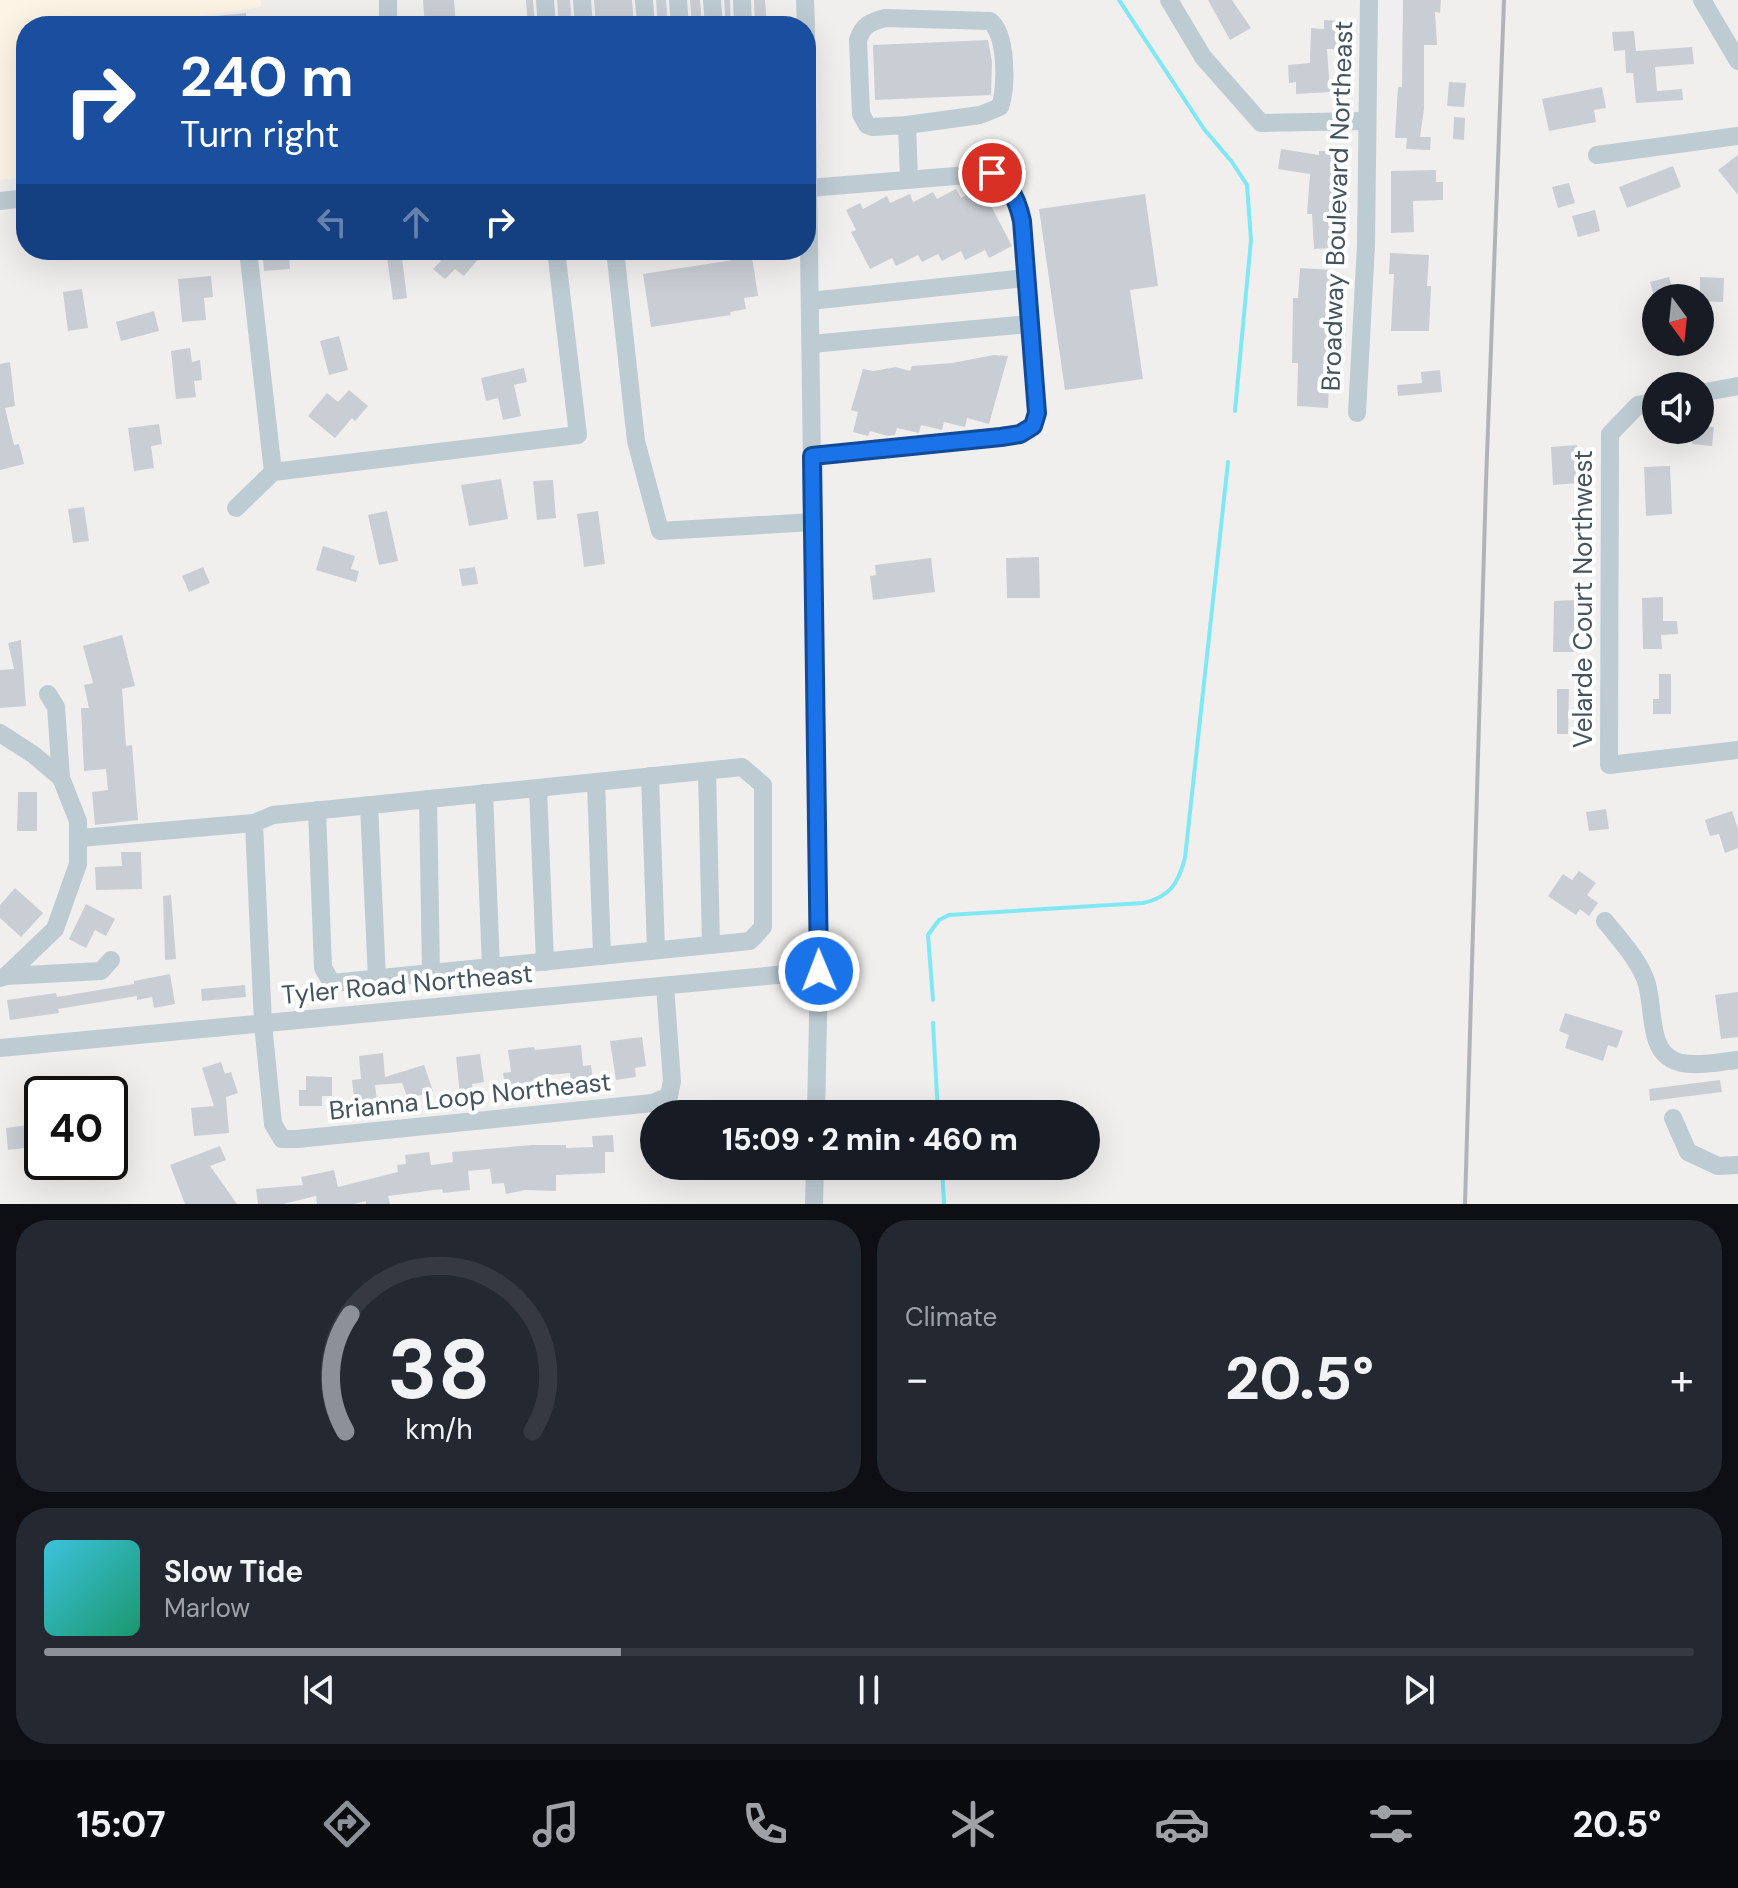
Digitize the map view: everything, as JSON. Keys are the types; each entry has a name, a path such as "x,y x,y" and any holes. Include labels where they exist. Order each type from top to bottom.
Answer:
{"street":[{"path":"1169,0 1203,57 1261,123 1366,121"},
{"name":"Broadway Boulevard Northeast","path":"1357,413 1366,245 1369,0"},
{"path":"1702,0 1738,61"},
{"path":"900,18 990,21 996,26 1003,48 1000,107 980,115 907,125 872,127 867,125 861,114 858,40 868,22 900,18"},
{"path":"907,125 909,180"},
{"path":"1597,155 1738,136"},
{"path":"812,456 1020,434 1033,426 1037,413 1022,221 1003,178 992,173 816,187"},
{"path":"249,260 273,472"},
{"path":"236,508 273,472 578,435 557,260"},
{"path":"616,260 636,441 660,531 813,522"},
{"path":"809,260 819,971 816,1100"},
{"path":"810,301 1025,278"},
{"path":"811,344 1029,324"},
{"path":"1714,390 1738,386"},
{"name":"Velarde Court Northwest","path":"1642,404 1610,434 1609,765 1738,750"},
{"path":"3,977 55,929 78,864 78,821 61,778 56,707 48,694"},
{"path":"0,733 34,755 61,778"},
{"path":"80,838 254,823 273,815 317,810 742,767 763,785 763,927 750,941 332,983 323,968 317,810"},
{"path":"707,771 711,945"},
{"path":"650,776 656,950"},
{"path":"596,782 602,956"},
{"path":"538,788 545,962"},
{"path":"484,793 491,967"},
{"path":"428,799 431,973"},
{"path":"369,805 377,979"},
{"path":"254,823 263,1024"},
{"path":"1605,921 1635,960 1646,982 1655,1037 1662,1054 1675,1063 1738,1060"},
{"path":"3,977 101,971 111,960"},
{"name":"Tyler Road Northeast","path":"0,1048 819,971"},
{"name":"Brianna Loop Northeast","path":"263,1024 273,1124 282,1139 297,1139 653,1103 669,1096 672,1081 665,986"},
{"path":"1673,1118 1688,1152 1718,1166 1738,1165"},
{"path":"814,1204 815,1180"}],"shaded area":[{"path":"0,0 261,0 261,7 198,16 16,16 16,178 0,180"}],"building":[{"path":"423,0 454,0 455,16 424,16"},
{"path":"526,0 533,0 534,16 527,16"},
{"path":"557,0 570,0 571,16 558,16"},
{"path":"594,0 632,0 633,16 595,16"},
{"path":"656,0 666,0 667,16 657,16"},
{"path":"690,0 700,0 701,16 691,16"},
{"path":"724,0 730,0 731,16 725,16"},
{"path":"754,0 765,0 766,16 755,16"},
{"path":"1208,0 1232,0 1251,28 1230,40"},
{"path":"1403,0 1441,0 1440,13 1435,12 1437,45 1424,45 1424,109 1420,137 1431,137 1430,150 1406,149 1407,138 1395,138 1398,87 1402,87"},
{"path":"246,13 246,16 216,16"},
{"path":"1324,20 1345,21 1345,49 1327,49 1330,92 1296,94 1296,82 1289,83 1288,65 1310,63 1311,28 1324,29"},
{"path":"1634,31 1636,51 1692,47 1694,64 1655,67 1657,91 1682,89 1683,100 1636,103 1633,73 1626,73 1625,50 1614,51 1612,32"},
{"path":"988,40 992,62 991,95 875,100 873,45"},
{"path":"1449,82 1466,83 1464,107 1447,106"},
{"path":"1602,87 1606,108 1594,110 1596,122 1549,131 1542,99"},
{"path":"1454,117 1465,118 1464,140 1453,139"},
{"path":"1281,149 1319,155 1319,151 1339,151 1338,191 1343,191 1342,215 1329,215 1331,248 1314,249 1312,214 1307,214 1310,174 1278,169"},
{"path":"1738,155 1738,195 1718,170"},
{"path":"1673,166 1681,187 1627,208 1619,187"},
{"path":"1436,170 1436,182 1443,182 1443,200 1413,201 1414,232 1391,233 1391,171"},
{"path":"1569,183 1575,203 1558,208 1552,187"},
{"path":"981,187 1012,246 989,258 985,250 965,260 961,251 942,261 938,254 922,262 918,255 896,266 892,258 870,269 851,232 856,230 846,210 860,203 863,209 887,196 890,203 910,194 913,202 933,192 937,199 956,189 961,198"},
{"path":"1145,194 1158,286 1130,290 1143,379 1065,390 1039,209"},
{"path":"1595,210 1600,231 1578,237 1572,216"},
{"path":"1390,253 1429,255 1429,331 1391,331 1394,274 1389,274"},
{"path":"263,260 289,260 290,269 264,271"},
{"path":"387,260 402,260 407,298 393,300"},
{"path":"478,260 464,276 455,269 445,279 433,269 441,261"},
{"path":"733,260 752,260 758,296 744,298 746,309 730,312 731,315 651,327 643,274"},
{"path":"1300,268 1333,270 1332,286 1327,286 1331,330 1328,408 1297,406 1298,363 1292,363 1293,298 1298,298"},
{"path":"211,276 213,297 204,298 206,320 182,322 178,279"},
{"path":"1669,277 1671,284 1651,284"},
{"path":"1700,277 1724,278 1723,302 1714,302 1714,284 1700,284"},
{"path":"82,289 88,328 68,331 63,292"},
{"path":"154,311 159,331 121,341 116,322"},
{"path":"339,336 348,370 329,375 320,341"},
{"path":"190,348 192,362 200,360 202,380 194,381 196,397 176,399 171,351"},
{"path":"994,355 1008,356 989,424 967,418 965,427 944,422 942,430 921,425 919,433 897,428 895,435 888,436 870,431 868,436 853,432 858,412 851,410 863,369 873,371 896,367 910,371 912,366"},
{"path":"10,362 15,406 5,408 14,445 19,444 24,464 0,470 0,364"},
{"path":"524,368 527,382 514,385 521,416 503,420 498,398 486,401 481,378"},
{"path":"1440,370 1442,392 1398,396 1397,385 1422,383 1421,372"},
{"path":"349,390 368,406 355,421 352,418 335,438 308,416 327,393 338,402"},
{"path":"159,424 162,444 151,446 154,468 134,471 128,428"},
{"path":"1577,445 1579,483 1553,485 1551,447"},
{"path":"1670,466 1672,514 1646,516 1644,467"},
{"path":"501,479 508,519 469,526 461,485"},
{"path":"553,480 556,518 537,520 533,481"},
{"path":"84,507 89,541 73,543 68,509"},
{"path":"387,511 398,561 379,565 368,515"},
{"path":"598,511 605,564 584,567 577,514"},
{"path":"323,546 355,556 351,569 359,571 356,582 316,570"},
{"path":"1039,557 1040,598 1007,598 1006,558"},
{"path":"931,558 935,592 873,600 870,576 876,575 875,565"},
{"path":"203,567 210,583 189,592 182,576"},
{"path":"475,567 478,584 462,586 459,569"},
{"path":"1663,597 1663,621 1677,621 1678,634 1661,635 1662,649 1643,649 1642,598"},
{"path":"1574,600 1574,652 1553,652 1554,601"},
{"path":"122,635 135,686 122,689 126,746 132,745 138,820 95,825 92,792 108,790 106,769 84,771 81,708 89,708 84,685 93,683 83,646"},
{"path":"21,640 26,706 0,708 0,670 14,669 8,643"},
{"path":"1659,674 1671,674 1671,714 1653,714 1653,699 1659,699"},
{"path":"1557,689 1569,689 1568,734 1557,734"},
{"path":"18,792 37,792 37,831 17,831"},
{"path":"1606,809 1609,829 1589,831 1586,812"},
{"path":"1732,811 1738,829 1738,848 1725,853 1719,834 1710,836 1705,820"},
{"path":"121,852 141,852 142,889 96,890 95,867 122,866"},
{"path":"1579,871 1596,883 1587,895 1598,903 1589,916 1580,909 1576,915 1548,896 1563,874 1572,880"},
{"path":"15,888 43,913 21,937 0,918 0,905"},
{"path":"171,895 176,959 165,960 163,896"},
{"path":"86,904 115,919 106,936 95,930 86,948 69,939"},
{"path":"170,974 175,1004 154,1008 152,997 137,1000 137,996 10,1020 7,1000 56,993 57,997 134,984 134,981"},
{"path":"245,985 246,997 202,1001 201,989"},
{"path":"1738,992 1738,1037 1721,1039 1715,995"},
{"path":"1565,1013 1623,1031 1617,1048 1608,1045 1603,1061 1565,1048 1569,1035 1559,1031"},
{"path":"642,1037 646,1066 635,1068 636,1077 616,1080 610,1041"},
{"path":"581,1045 583,1066 591,1065 593,1081 571,1084 570,1073 538,1076 539,1086 506,1091 503,1073 511,1072 508,1050"},
{"path":"383,1053 385,1077 424,1065 433,1091 408,1099 402,1083 375,1085 377,1102 355,1105 352,1080 361,1079 359,1056"},
{"path":"480,1054 484,1082 472,1084 473,1093 460,1095 456,1057"},
{"path":"221,1062 225,1074 231,1072 238,1093 226,1097 229,1133 194,1136 191,1108 214,1106 202,1068"},
{"path":"306,1076 332,1077 332,1096 322,1096 322,1106 299,1106 299,1090 306,1090"},
{"path":"1720,1080 1722,1092 1650,1101 1649,1089"},
{"path":"24,1126 24,1148 8,1150 6,1128"},
{"path":"613,1135 614,1152 605,1152 605,1173 556,1175 556,1191 525,1190 506,1194 504,1183 492,1184 490,1169 468,1171 470,1190 443,1193 442,1189 388,1196 390,1204 366,1204 366,1201 317,1204 316,1196 283,1204 258,1204 256,1189 303,1185 301,1177 334,1170 338,1187 398,1172 397,1165 406,1164 405,1155 429,1152 431,1165 453,1162 452,1152 532,1145 593,1147 592,1136"},
{"path":"220,1146 226,1160 210,1166 237,1204 185,1204 170,1165"}],"waterway":[{"path":"1119,0 1204,129 1247,185 1251,240 1235,411"},
{"path":"933,1000 928,935 939,920 949,915 1143,903 1160,897 1176,882 1185,858 1228,462"},
{"path":"933,1023 937,1100"},
{"path":"943,1180 944,1204"}],"railway":[{"path":"1465,1204 1504,0"}],"route":[{"path":"819,971 812,456 1001,437 1020,434 1033,426 1037,413 1022,221 1019,208 1003,178 992,173"}]}
